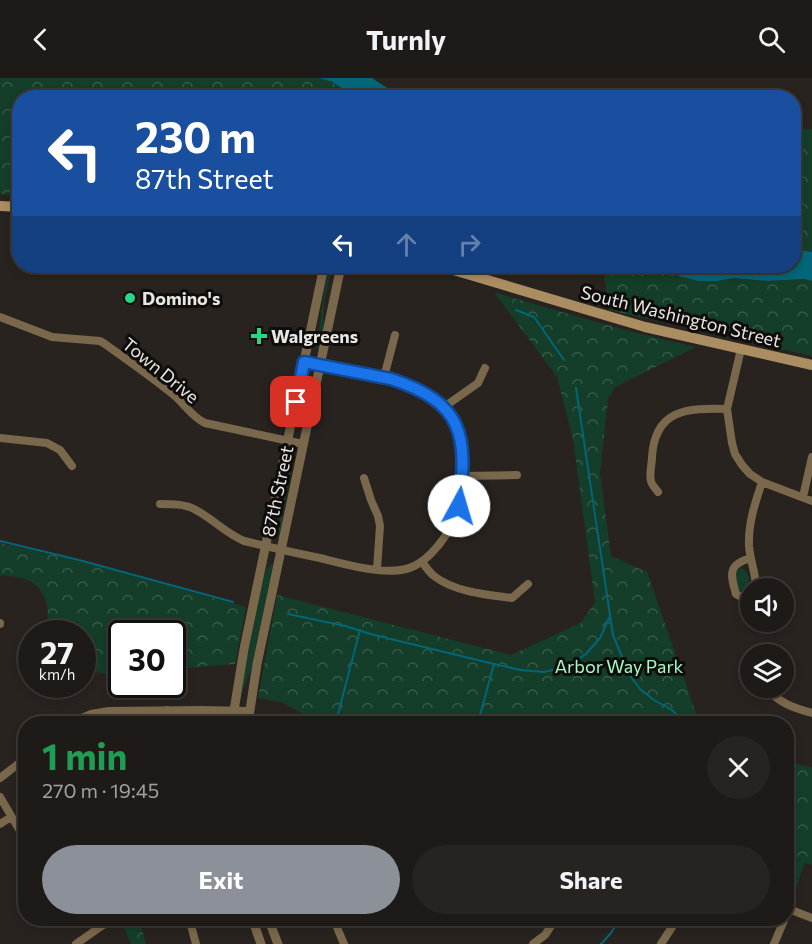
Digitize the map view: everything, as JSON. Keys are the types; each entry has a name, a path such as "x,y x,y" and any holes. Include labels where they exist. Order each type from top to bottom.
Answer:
{"main road":[{"name":"South Washington Street","path":"463,273 661,331 812,365"}],"street":[{"name":"87th Street","path":"233,716 244,649 323,273"},
{"name":"87th Street","path":"249,716 257,664 340,273"},
{"name":"Town Drive","path":"0,318 52,337 100,341 170,391 199,421 303,444"},
{"path":"384,377 394,335"},
{"path":"741,349 727,409 735,454 746,470 762,482 812,501"},
{"path":"160,504 177,504 193,508 244,541 352,566 403,569 422,562 434,550 454,519 459,506 462,445 453,418 444,407 405,383 304,362"},
{"path":"444,407 478,383 485,368"},
{"path":"658,492 651,481 652,460 656,435 664,423 681,412 727,409"},
{"path":"0,438 47,443 60,450 72,466"},
{"path":"803,497 812,457"},
{"path":"462,476 517,475"},
{"path":"364,478 380,525 377,569"},
{"path":"754,578 749,546 750,524 762,482"},
{"path":"740,596 736,594 732,573 735,565 751,558"},
{"path":"422,562 437,578 479,594 512,598 528,584"},
{"path":"777,698 789,706 812,713"},
{"path":"167,710 167,716"},
{"path":"87,716 109,711 249,711"},
{"path":"0,778 18,764"},
{"path":"0,798 18,828"},
{"path":"0,824 11,817"},
{"path":"794,914 812,918"},
{"path":"75,944 103,926"},
{"path":"191,926 196,944"},
{"path":"255,926 261,944"},
{"path":"271,926 278,944"},
{"path":"336,926 344,944"},
{"path":"533,944 545,935 551,926"},
{"path":"661,944 673,926"},
{"path":"774,944 781,926"}],"green space":[{"path":"0,78 319,78 333,82 344,90 12,90 12,195 0,194"},
{"path":"812,129 812,252 801,250 801,130"},
{"path":"328,273 330,273 324,303 323,329 317,349 317,340"},
{"path":"604,273 680,273 682,277 699,281 734,278 768,281 804,279 812,281 812,356 609,310"},
{"name":"Arbor Way Park","path":"494,292 696,347 615,387 608,399 600,473 611,556 647,572 697,716 309,716 281,702 258,698 277,595 511,655 581,623 595,602 573,439 557,377"},
{"path":"292,449 294,451 278,534 284,502 286,470"},
{"path":"0,543 80,561 246,607 235,664 186,668 186,620 108,620 108,673 96,672 96,620 47,620 47,606 38,588 30,581 0,576"},
{"path":"272,564 251,669 241,696 264,576"},
{"path":"741,568 749,578 740,578 740,590 737,581 736,572"},
{"path":"794,763 812,768 812,865 805,863 794,892"},
{"path":"123,926 141,926 146,944 131,944"}],"water":[{"path":"319,78 372,78 390,90 344,90 333,82"},
{"path":"801,250 812,252 812,281 734,278 698,281 672,273 801,273"}],"waterway":[{"path":"516,310 534,317 564,360"},
{"path":"576,388 613,635 629,674 640,689 678,716"},
{"path":"0,541 233,602"},
{"path":"288,614 494,664 544,672 566,667 586,654 600,638 610,616"},
{"path":"338,716 360,630"},
{"path":"480,716 494,664"},
{"path":"601,944 615,926"}],"place":[{"name":"Domino's","path":"130,298"},
{"name":"Walgreens","path":"259,336"}],"route":[{"path":"296,402 304,362 391,379 405,383 428,395 448,411 460,434 462,476 459,506"}]}
